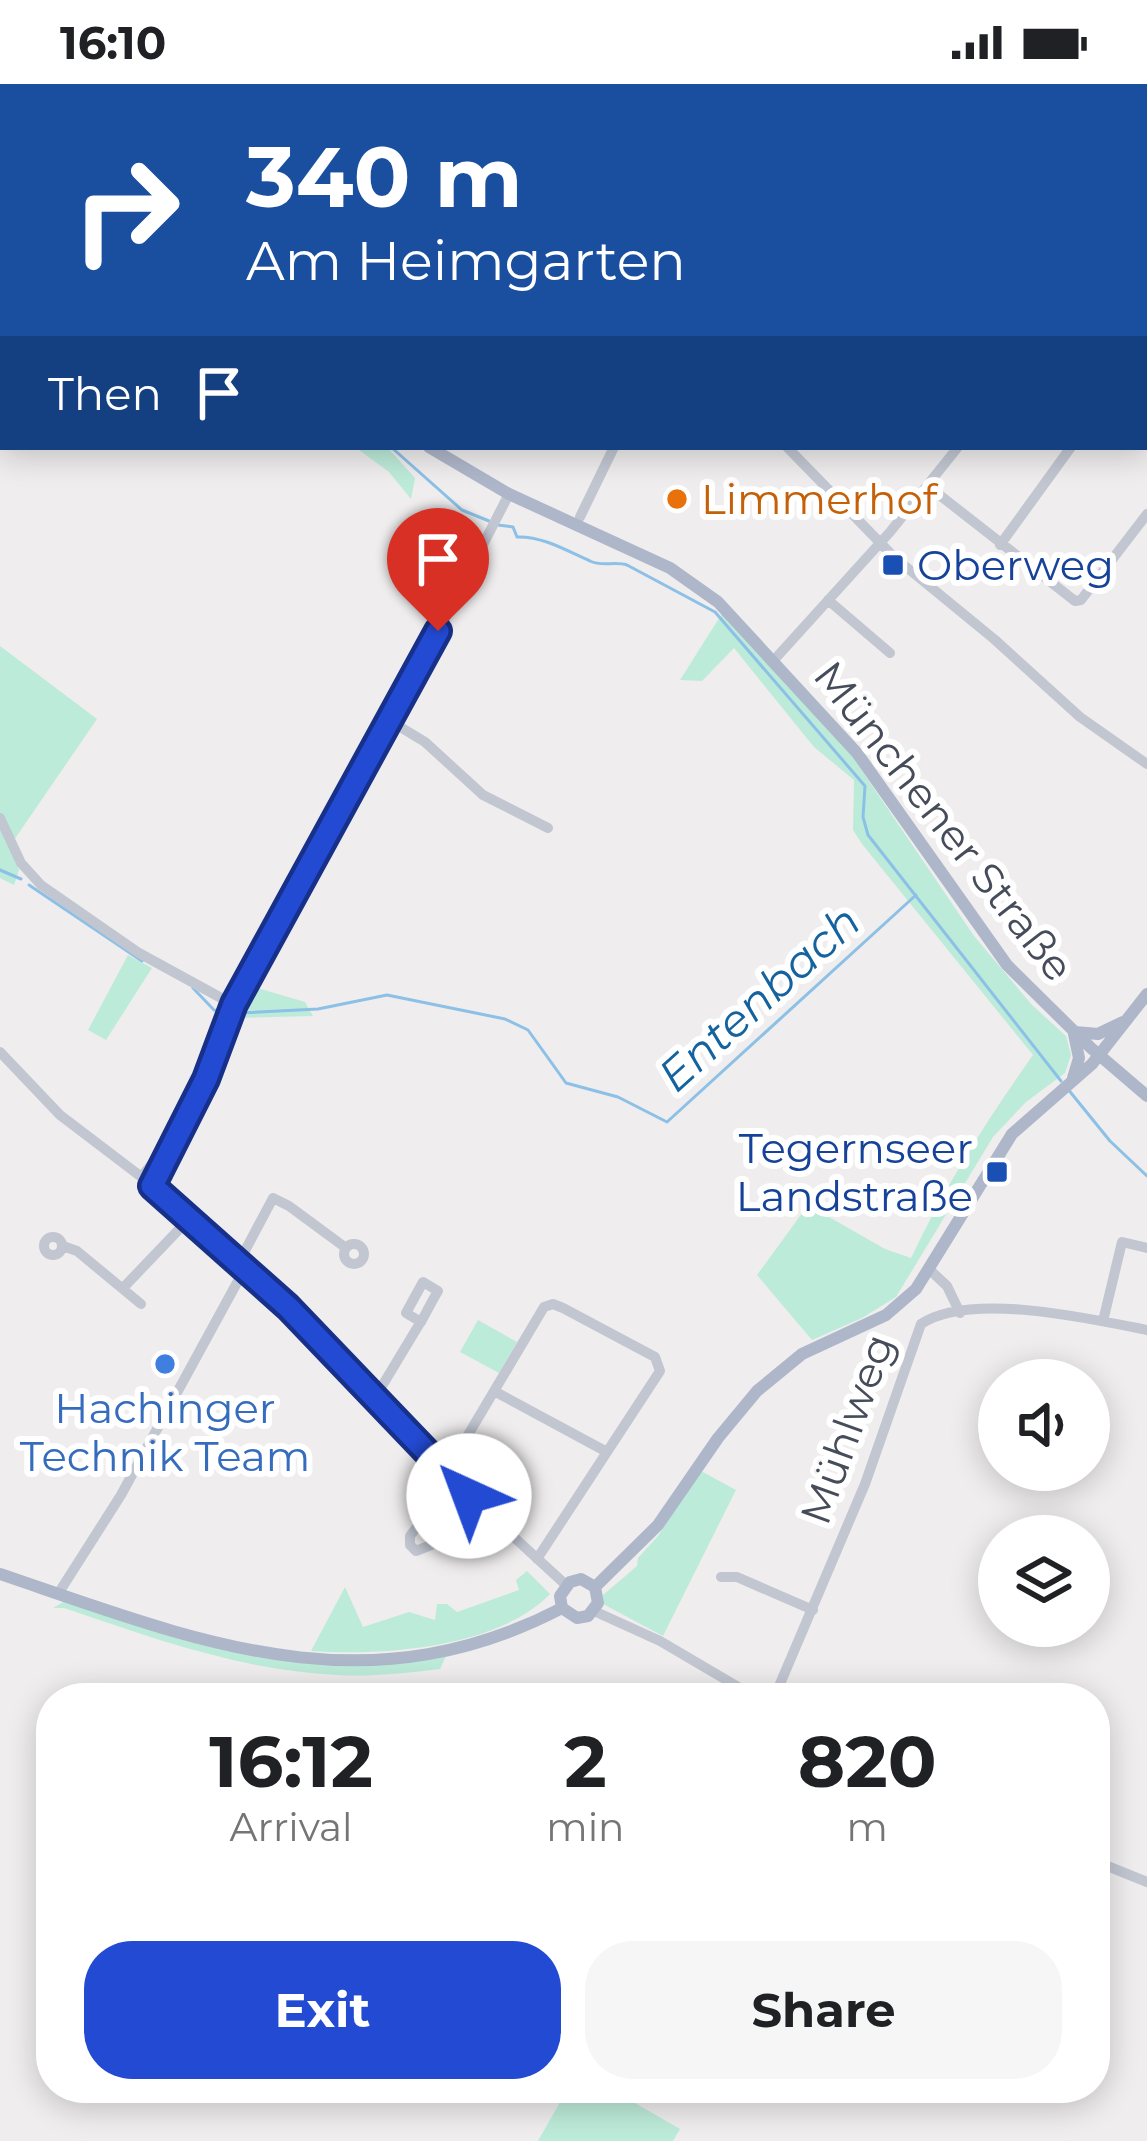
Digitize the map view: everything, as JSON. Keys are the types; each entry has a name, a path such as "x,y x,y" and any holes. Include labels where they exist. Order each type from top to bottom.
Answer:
{"main road":[{"name":"Münchener Straße","path":"434,450 508,494 690,580 718,602 857,753 1007,965 1147,1096"},
{"path":"595,1587 658,1526 718,1438 758,1390 802,1354 902,1303 930,1270 1001,1148 1025,1120 1100,1056 1147,994"},
{"path":"1070,1084 1079,1058 1073,1031 1098,1034 1130,1016"},
{"path":"1119,1072 1118,1038 1130,1016"},
{"path":"0,1574 237,1650 342,1662 464,1646 562,1608"},
{"path":"581,1580 595,1587 594,1611 577,1618 562,1608 560,1596 566,1585 581,1580"}],"street":[{"path":"580,517 613,450"},
{"path":"791,450 879,543 1080,717 1147,764"},
{"path":"774,661 956,450"},
{"path":"1000,544 1069,450"},
{"path":"928,486 1075,601 1081,601 1147,514"},
{"path":"147,1181 179,1131 208,1074 234,1005 392,722 508,494"},
{"path":"828,600 890,653"},
{"path":"392,722 425,742 483,795 548,828"},
{"path":"0,818 21,863 41,885 139,953 234,1005"},
{"path":"0,1052 60,1115 147,1181 242,1265 376,1396 457,1484 566,1585"},
{"path":"58,1594 121,1495 273,1198 346,1248"},
{"path":"123,1288 189,1219"},
{"path":"1103,1322 1122,1242 1147,1248"},
{"path":"63,1246 77,1251 141,1304"},
{"path":"930,1270 947,1286 960,1313"},
{"path":"446,1472 537,1314 553,1304 655,1357 660,1371 537,1558"},
{"name":"Mühlweg","path":"781,1683 871,1467 918,1330 928,1319 1036,1310 1147,1330"},
{"path":"376,1396 421,1322"},
{"path":"494,1391 607,1452"},
{"path":"445,1495 430,1545 416,1551 410,1536 445,1495 457,1484"},
{"path":"721,1577 737,1577 813,1610"},
{"path":"594,1611 660,1641 731,1683"},
{"path":"1110,1867 1147,1882"}],"green space":[{"path":"359,450 390,450 415,478 411,499 389,472"},
{"path":"723,612 852,756 974,936 1032,1005 1066,1036 1071,1055 1065,1073 1026,1102 993,1137 896,1297 812,1340 757,1275 808,1205 885,1249 911,1258 968,1154 1033,1055 862,844 853,830 854,780 814,747 734,648 702,681 680,680"},
{"path":"0,646 97,719 9,841 19,870 14,885 0,878"},
{"path":"128,955 152,968 106,1040 88,1030"},
{"path":"251,986 305,1002 313,1016 235,1018"},
{"path":"478,1320 517,1342 499,1373 460,1352"},
{"path":"701,1471 736,1490 663,1636 603,1604 603,1595 637,1566 638,1558"},
{"path":"527,1571 550,1594 501,1626 438,1645 371,1652 311,1651 345,1587 363,1627 409,1612 435,1620 437,1604 447,1604 457,1612 519,1590 516,1580"},
{"path":"65,1601 208,1645 296,1661 392,1662 446,1656 440,1669 363,1675 267,1667 53,1608"},
{"path":"560,2103 635,2103 680,2129 673,2141 538,2141"}],"waterway":[{"path":"394,450 462,510 489,521"},
{"path":"498,525 513,527 517,537 545,542 595,563 627,565 715,612 865,786 863,817 868,835 1061,1081"},
{"path":"0,870 21,879"},
{"name":"Entenbach","path":"29,885 142,961"},
{"name":"Entenbach","path":"241,1013 318,1009 387,995 505,1019 528,1030 566,1083 618,1097 667,1122 916,895"},
{"name":"Entenbach","path":"193,988 214,1010 223,1011"},
{"path":"1067,1088 1110,1141 1147,1176"}],"place":[{"name":"Limmerhof","path":"677,499"},
{"name":"Oberweg","path":"893,565"},
{"name":"Tegernseer Landstraße","path":"997,1172"},
{"name":"Hachinger Technik Team","path":"165,1364"}],"route":[{"path":"438,631 234,1004 206,1079 152,1186 288,1307 469,1496"}]}
